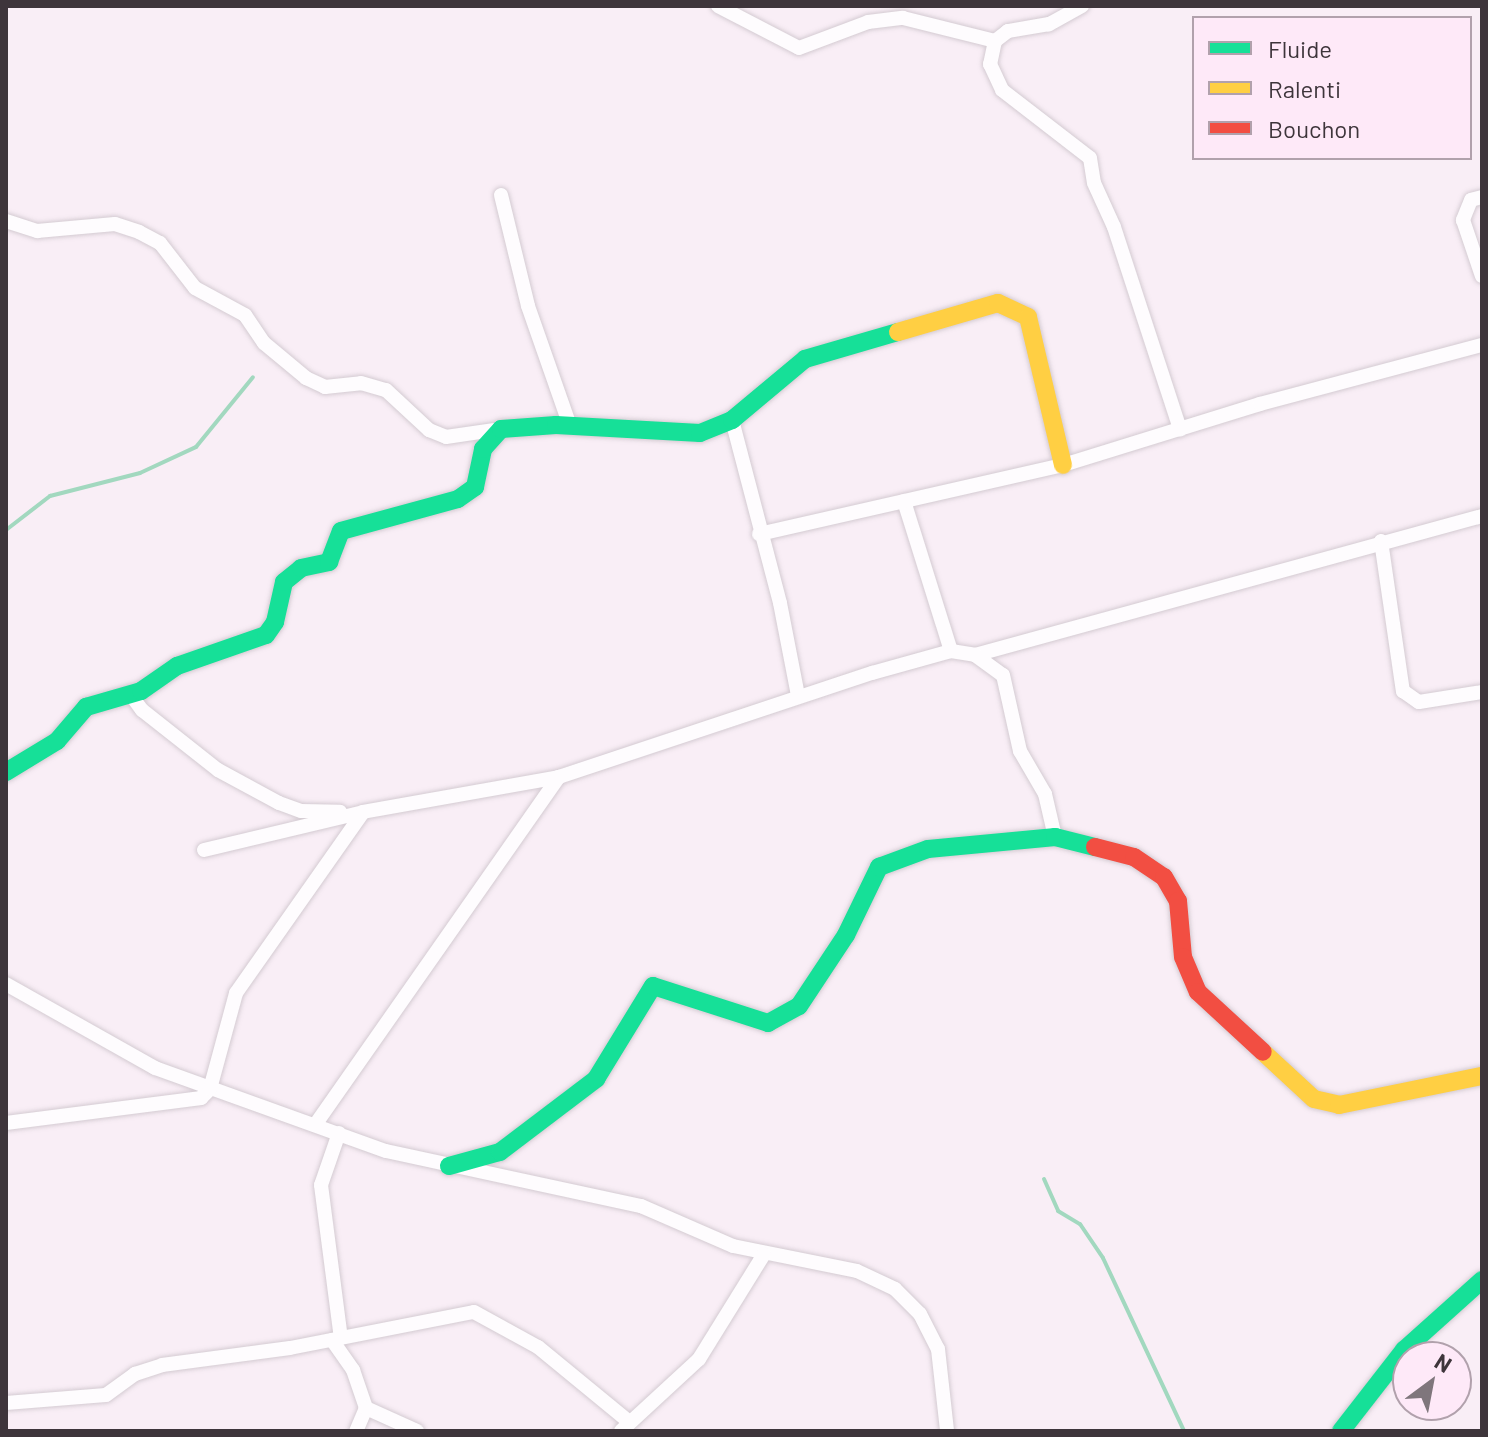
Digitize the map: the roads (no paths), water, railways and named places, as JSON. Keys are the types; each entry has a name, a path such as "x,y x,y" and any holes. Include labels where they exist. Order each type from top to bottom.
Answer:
{"street":[{"path":"718,6 799,48 868,22 903,18 995,41"},
{"path":"1082,6 1049,24 1008,31 995,41 990,64 1002,90 1090,158 1094,183 1114,227 1180,429"},
{"path":"501,195 528,306 570,426"},
{"path":"1482,197 1471,200 1463,220 1482,276"},
{"path":"6,221 37,231 115,224 139,232 160,243 195,288 245,315 264,343 306,378 325,387 361,383 386,390 429,430 446,437 501,429 570,426 700,433 732,420 805,359 998,303 1028,317 1063,465"},
{"path":"759,534 1063,465 1482,345"},
{"path":"732,420 754,497 759,534 780,603 798,696"},
{"path":"6,772 57,741 86,707 131,695 177,666 272,630 284,582 301,568 329,562 341,531 351,524 458,499 475,487 483,449 501,429"},
{"path":"904,501 951,651"},
{"path":"204,850 363,812 559,777 798,696 951,651 975,655 1381,541 1482,516"},
{"path":"1381,541 1403,691 1419,702 1482,692"},
{"path":"975,655 1003,675 1020,751 1045,794 1055,837"},
{"path":"131,695 188,748 279,803 301,811 363,812"},
{"path":"315,1125 559,777"},
{"path":"6,1123 186,1104 210,1089 236,993 363,812"},
{"path":"449,1166 500,1152 596,1079 653,986 768,1023 799,1006 846,935 879,867 928,849 1055,837 1134,857 1164,877 1178,901 1183,957 1198,992 1314,1099 1339,1105 1374,1101 1482,1076"},
{"path":"6,984 155,1068 210,1089 449,1166 641,1206 764,1254 857,1271 895,1289 920,1314 938,1349 947,1431"},
{"path":"339,1133 321,1185 336,1339 353,1370 366,1408 356,1431"},
{"path":"6,1403 106,1395 135,1374 162,1365 336,1339 474,1312 538,1347 624,1426 699,1359 764,1254"},
{"path":"1341,1431 1404,1350 1482,1280"},
{"path":"366,1408 417,1431"}],"waterway":[{"path":"6,530 50,496 140,473 196,447 253,377"},
{"path":"1044,1179 1058,1211 1080,1224 1103,1258 1184,1431"}]}
